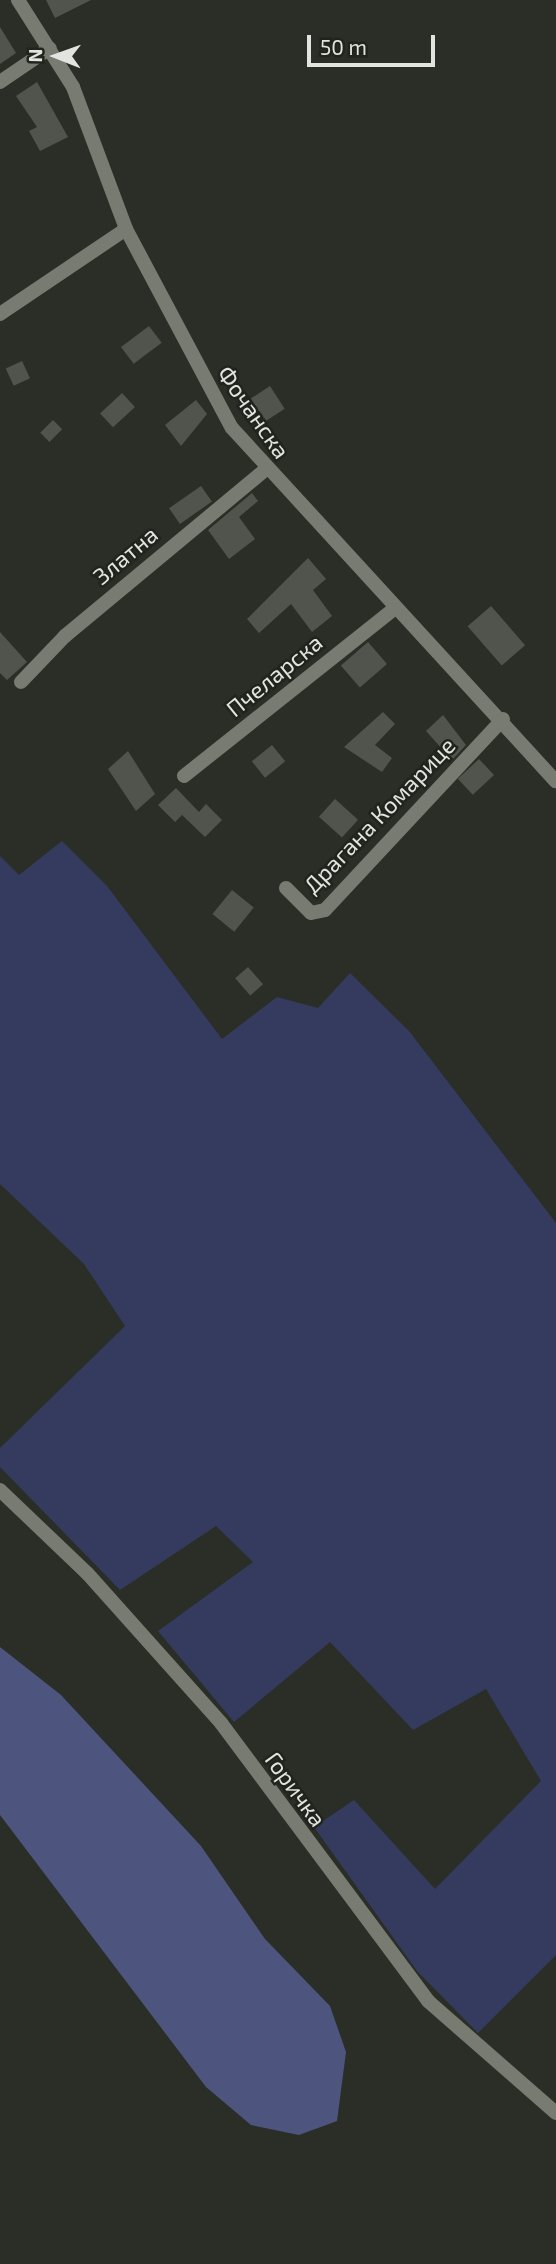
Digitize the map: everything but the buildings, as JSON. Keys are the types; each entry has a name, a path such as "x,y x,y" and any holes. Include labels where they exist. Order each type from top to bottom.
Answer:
{"street":[{"name":"Фочанска","path":"18,0 50,48 90,121 126,229 201,377 265,470 393,610 503,719 556,781"},
{"path":"0,82 50,48"},
{"path":"0,314 126,229"},
{"name":"Златна","path":"21,682 65,636 265,470"},
{"name":"Пчеларска","path":"184,776 393,610"},
{"name":"Драгана Комарице","path":"286,888 311,913 325,910 503,719"},
{"name":"Горичка","path":"0,1490 87,1573 221,1723 428,2001 556,2113"}],"shaded area":[{"path":"62,841 107,886 222,1039 277,997 318,1008 350,973 409,1031 556,1223 556,1955 478,2033 417,1971 314,1827 354,1800 435,1889 541,1781 486,1689 413,1730 330,1642 234,1722 158,1631 253,1562 216,1526 120,1590 0,1467 0,1448 125,1326 84,1264 0,1184 0,856 19,875"},
{"path":"0,1647 61,1695 201,1846 265,1939 330,2006 346,2052 337,2121 299,2135 251,2125 206,2087 0,1815"}]}
